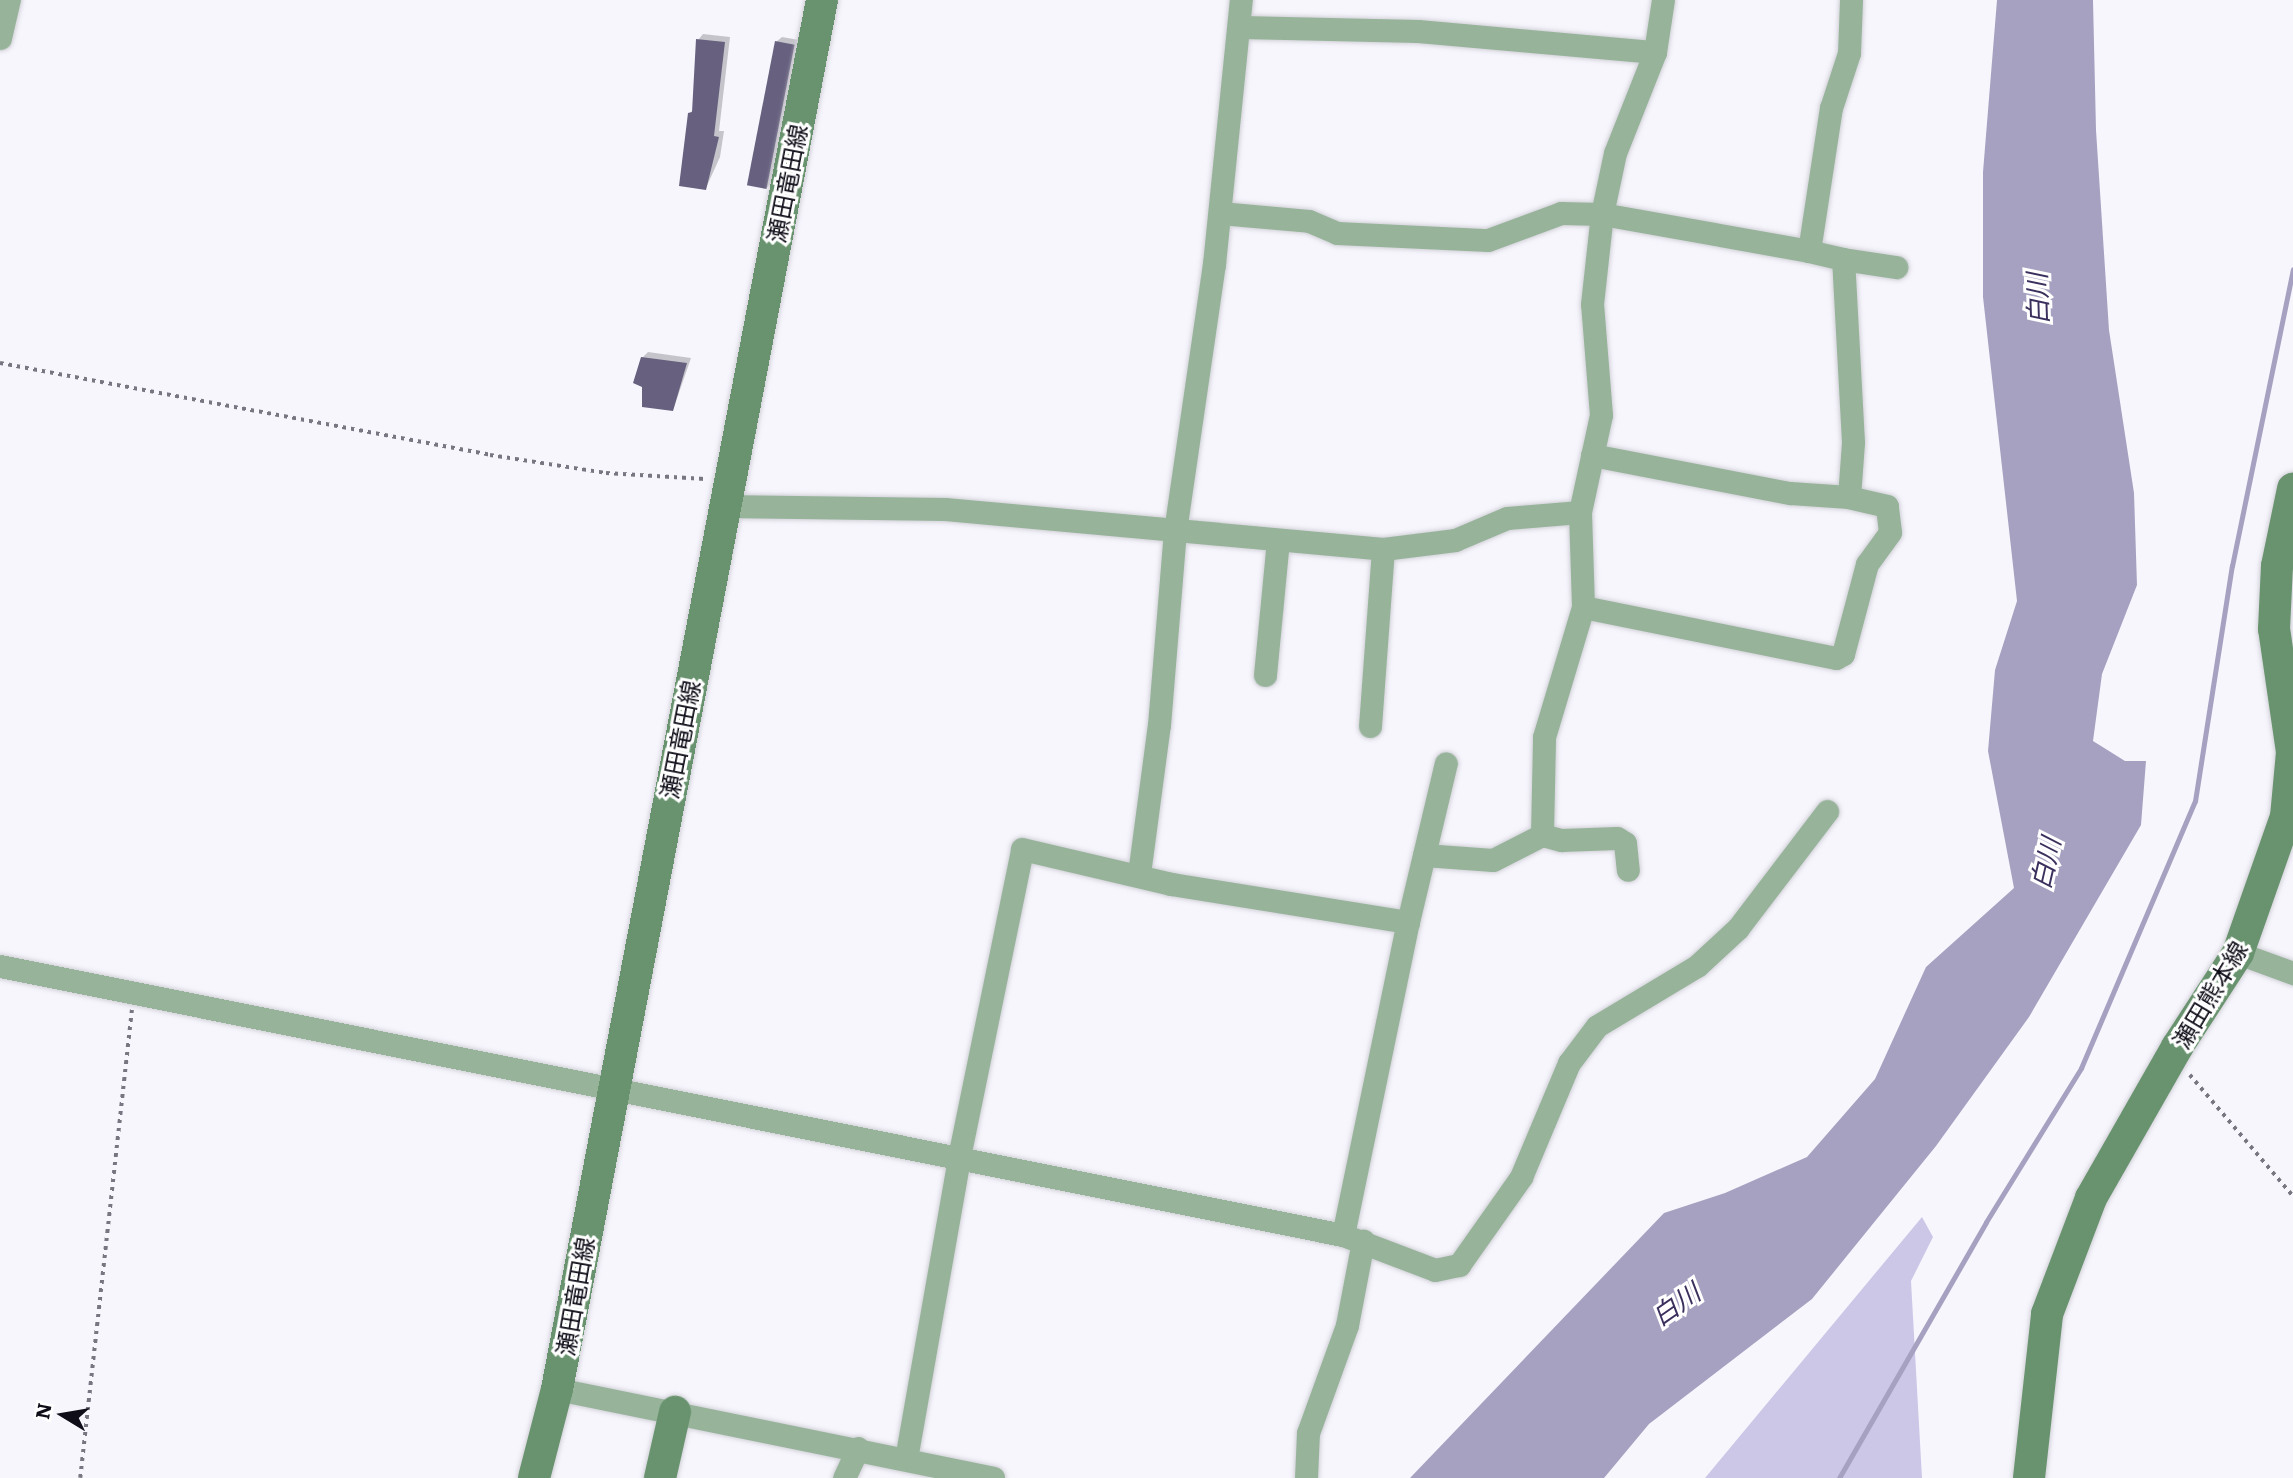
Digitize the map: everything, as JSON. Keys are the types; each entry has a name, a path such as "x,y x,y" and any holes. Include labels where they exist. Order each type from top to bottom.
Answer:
{"main road":[{"name":"瀬田竜田線","path":"534,1478 557,1389 725,494 822,0"},
{"name":"瀬田熊本線","path":"2029,1478 2047,1314 2091,1198 2173,1055 2238,953 2286,817 2292,752 2274,629 2277,566 2293,489"},
{"path":"660,1478 675,1412"}],"street":[{"path":"0,38 9,0"},
{"path":"1139,874 1159,725 1175,531 1220,213 1241,27 1241,0"},
{"path":"1542,835 1544,737 1583,607 1580,512 1601,415 1592,304 1602,214 1615,153 1642,94 1655,51 1663,0"},
{"path":"1809,251 1832,108 1850,53 1852,0"},
{"path":"1241,27 1446,33 1655,51"},
{"path":"1220,213 1309,221 1337,233 1488,240 1561,213 1602,214 1896,267"},
{"path":"1843,259 1853,442 1849,497"},
{"path":"1583,607 1836,658 1843,654 1867,564 1890,532 1887,506 1849,497 1790,493 1592,455"},
{"path":"725,494 945,509 1383,549 1455,540 1507,518 1580,512"},
{"path":"1265,675 1278,541"},
{"path":"1370,726 1383,549"},
{"path":"1306,1478 1308,1433 1347,1325 1353,1238 1408,922 1446,763"},
{"path":"0,966 1353,1238 1435,1270 1459,1265 1521,1177 1569,1063 1597,1026 1697,966 1738,928 1827,811"},
{"path":"1424,855 1493,860 1542,835 1561,840 1617,838 1625,843 1628,870"},
{"path":"906,1460 959,1157 1022,849 1139,874 1171,884 1408,922"},
{"path":"2238,953 2293,973"},
{"path":"557,1389 858,1448 993,1478"},
{"path":"844,1478 858,1448"}],"path":[{"path":"0,363 489,454 725,494"},
{"path":"80,1478 134,991"},
{"path":"2173,1055 2293,1196"}],"shaded area":[{"path":"1922,1217 1933,1237 1911,1281 1922,1478 1705,1478"}],"water":[{"name":"白川","path":"1997,0 2093,0 2096,130 2109,330 2134,493 2137,585 2102,674 2093,741 2125,761 2146,761 2141,825 2029,1017 1936,1146 1812,1299 1649,1424 1604,1478 1410,1478 1664,1213 1725,1193 1807,1157 1875,1079 1926,967 2014,888 1988,751 1995,670 2017,601 1983,297 1983,172"}],"building":[{"path":"696,39 725,42 714,136 719,137 706,190 679,186 688,113 692,112"},
{"path":"775,41 795,45 767,189 747,185"},
{"path":"641,357 687,363 673,411 642,407 642,387 633,383"}],"waterway":[{"path":"1839,1478 1986,1222 2081,1068 2195,801 2232,566 2293,269"}]}
